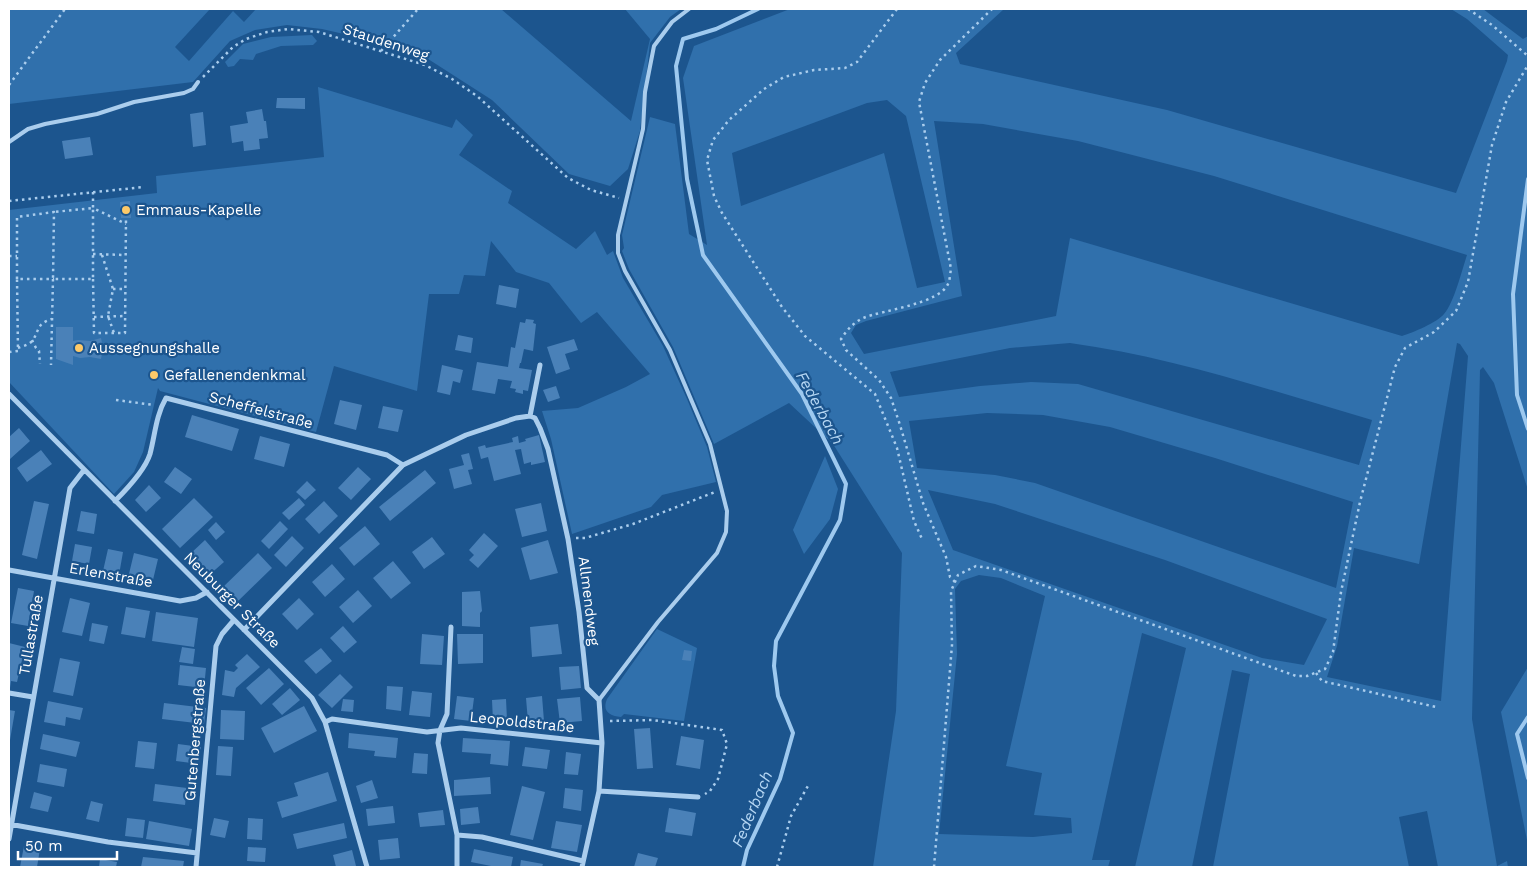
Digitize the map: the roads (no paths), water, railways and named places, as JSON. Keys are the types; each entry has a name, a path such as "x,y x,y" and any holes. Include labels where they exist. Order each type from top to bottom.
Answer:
{"street":[{"path":"244,630 403,465 466,435 516,418 530,416 540,365"},
{"name":"Neuburger Straße","path":"9,394 312,698 325,722 367,867"},
{"name":"Scheffelstraße","path":"115,501 130,486 149,457 161,406 166,398 387,455 403,465"},
{"name":"Allmendweg","path":"530,416 535,418 538,423 548,449 568,536 587,688 600,700"},
{"name":"Tullastraße","path":"9,839 10,824 70,488 84,470"},
{"name":"Erlenstraße","path":"9,570 180,601 196,598 206,592"},
{"name":"Gutenbergstraße","path":"196,867 216,646 222,634 234,620"},
{"path":"451,627 447,714 440,730 438,743 457,835 457,867"},
{"path":"9,693 33,697"},
{"path":"457,835 482,837 583,864 599,791 602,743 600,700"},
{"name":"Leopoldstraße","path":"325,722 332,719 427,732 461,728 602,743"},
{"path":"599,791 698,797"},
{"path":"10,824 108,842 197,853"}],"lane":[{"path":"600,700 658,622 718,553 726,532 727,511 710,444 670,350 625,271 618,252 618,235 644,129 645,92 654,46 672,22 689,9"},
{"path":"9,142 28,129 45,124 97,114 134,102 184,94 193,89 198,82"}],"waterway":[{"name":"Federbach","path":"743,867 747,850 780,779 793,733 778,696 774,666 776,641 840,520 846,484 802,394 703,255 687,179 676,66 683,39 716,29 758,9"},
{"path":"1528,179 1513,294 1517,395 1528,429"},
{"path":"1528,717 1517,734 1528,778"}],"place":[{"name":"Emmaus-Kapelle","path":"126,210"},
{"name":"Aussegnungshalle","path":"79,348"},
{"name":"Gefallenendenkmal","path":"154,375"}]}
